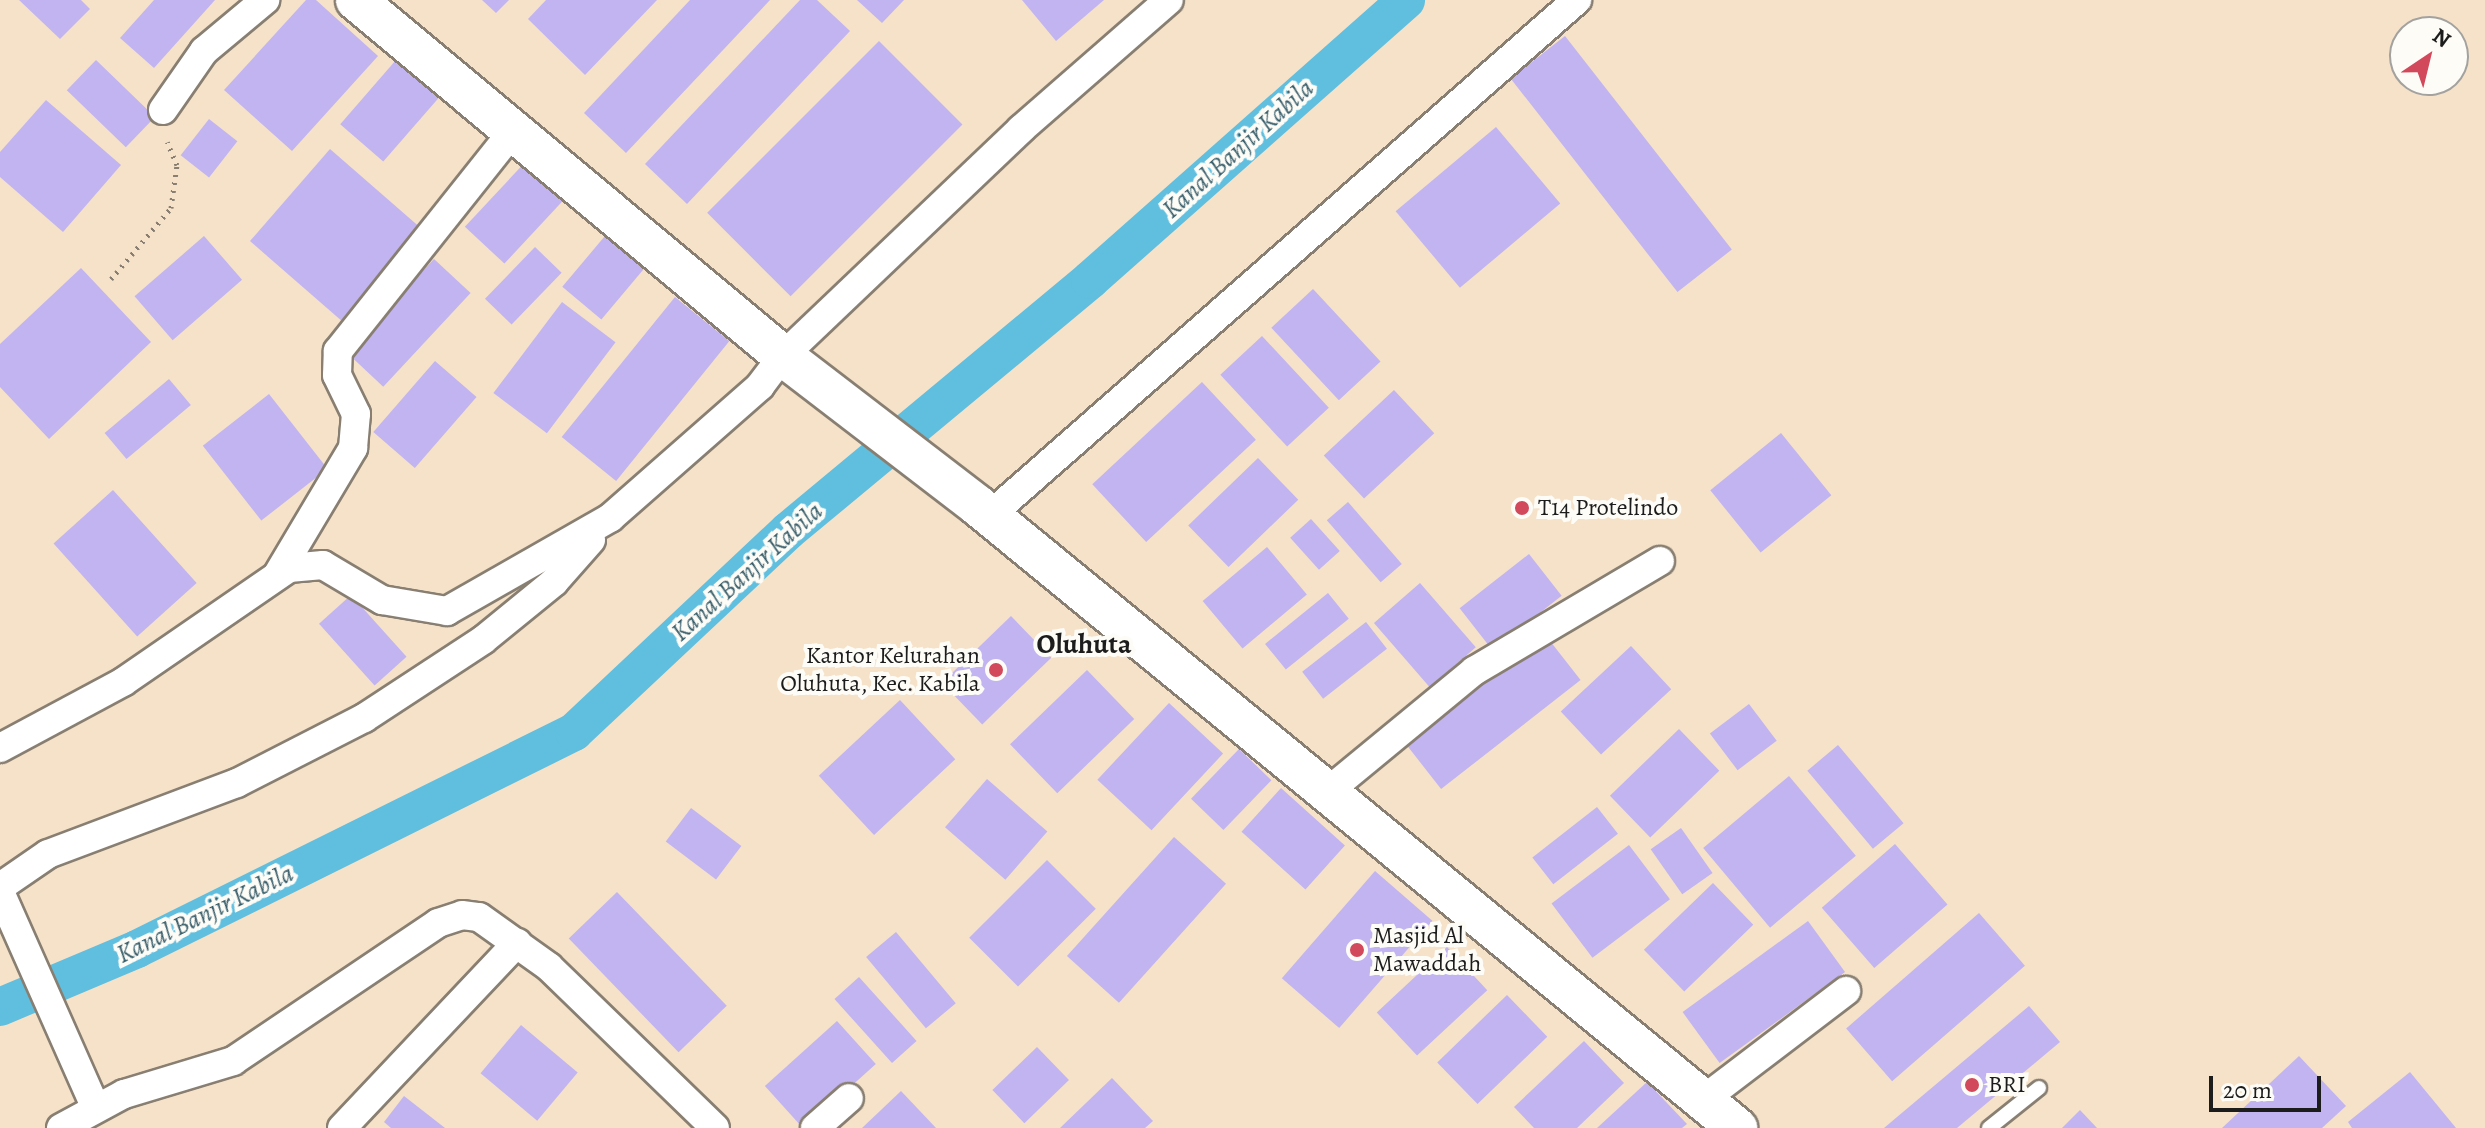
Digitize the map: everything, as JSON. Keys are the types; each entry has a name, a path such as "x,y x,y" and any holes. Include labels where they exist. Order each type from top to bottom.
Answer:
{"main road":[{"path":"356,0 792,362 982,511 1737,1128"}],"street":[{"path":"163,110 204,51 265,0"},
{"path":"95,1106 2,892 48,854 237,783 364,718 543,592 610,518 760,386 792,362 1169,0"},
{"path":"982,511 1577,0"},
{"path":"278,574 353,448 356,414 337,375 342,344 512,132"},
{"path":"0,748 123,682 278,574 323,565 391,604 447,611 610,518"},
{"path":"1326,793 1474,671 1660,561"},
{"path":"61,1128 95,1106 233,1061 452,916 479,917 517,943 604,1017 715,1128"},
{"path":"342,1128 517,943"},
{"path":"1703,1100 1846,991"},
{"path":"815,1128 849,1098"}],"lane":[{"path":"1989,1128 2039,1088"}],"path":[{"path":"111,279 171,208 177,165 163,110"}],"building":[{"path":"19,0 81,0 90,9 60,39"},
{"path":"154,0 215,0 154,68 120,38"},
{"path":"306,0 316,0 378,56 292,151 224,90"},
{"path":"482,0 509,0 496,13"},
{"path":"546,0 657,0 585,75 528,19"},
{"path":"690,0 770,0 626,153 584,113"},
{"path":"800,0 817,0 850,31 687,204 645,164"},
{"path":"857,0 904,0 882,23"},
{"path":"1022,0 1104,0 1056,41"},
{"path":"1565,36 1732,250 1677,292 1511,78"},
{"path":"879,41 962,124 791,296 707,213"},
{"path":"96,60 155,117 126,147 67,90"},
{"path":"396,60 439,97 383,162 340,124"},
{"path":"46,100 121,165 63,232 0,177 0,152"},
{"path":"209,119 237,141 209,177 181,155"},
{"path":"1496,127 1560,204 1460,288 1396,211"},
{"path":"330,149 421,228 341,320 250,241"},
{"path":"529,158 568,195 504,264 465,227"},
{"path":"615,224 654,257 601,320 562,287"},
{"path":"204,236 242,280 173,340 135,296"},
{"path":"535,247 562,273 512,324 485,299"},
{"path":"434,259 471,293 383,387 347,353"},
{"path":"81,268 151,342 49,439 0,387 0,344"},
{"path":"1313,289 1381,361 1339,400 1271,328"},
{"path":"675,297 729,341 616,481 562,437"},
{"path":"562,302 616,342 547,433 493,393"},
{"path":"1262,336 1329,408 1287,447 1220,375"},
{"path":"435,361 477,397 415,468 373,432"},
{"path":"169,379 191,405 127,459 105,433"},
{"path":"1202,382 1256,440 1146,542 1092,484"},
{"path":"1394,390 1434,433 1364,499 1324,455"},
{"path":"269,394 327,469 261,521 203,446"},
{"path":"1781,433 1831,495 1761,552 1710,490"},
{"path":"1258,458 1298,500 1229,567 1188,525"},
{"path":"113,490 197,583 137,636 54,544"},
{"path":"1348,502 1402,564 1381,582 1327,520"},
{"path":"1311,519 1340,551 1319,570 1290,538"},
{"path":"1267,547 1307,594 1243,648 1203,601"},
{"path":"1529,554 1562,596 1492,650 1460,608"},
{"path":"1420,583 1476,647 1430,687 1374,623"},
{"path":"1328,593 1349,619 1286,670 1265,644"},
{"path":"351,595 407,657 375,685 319,624"},
{"name":"Kantor Kelurahan Oluhuta, Kec. Kabila","path":"1011,616 1051,658 982,724 942,683"},
{"path":"1366,622 1387,649 1323,699 1302,672"},
{"path":"1543,632 1581,680 1441,789 1404,741"},
{"path":"1631,646 1671,689 1601,755 1561,711"},
{"path":"1087,670 1134,719 1057,793 1010,744"},
{"path":"900,700 955,759 874,835 819,776"},
{"path":"1169,703 1223,753 1152,830 1097,780"},
{"path":"1749,704 1777,741 1738,770 1710,733"},
{"path":"1679,729 1719,771 1650,837 1610,796"},
{"path":"1838,745 1904,823 1873,849 1807,771"},
{"path":"1239,749 1271,780 1223,830 1191,799"},
{"path":"1789,776 1856,856 1770,928 1703,848"},
{"path":"987,779 1047,831 1005,880 945,827"},
{"path":"1281,788 1345,846 1305,889 1242,832"},
{"path":"1597,807 1618,834 1553,884 1532,857"},
{"path":"691,808 741,846 716,879 666,842"},
{"path":"1681,828 1713,873 1682,894 1651,849"},
{"path":"1174,837 1226,884 1119,1003 1067,956"},
{"path":"1895,844 1947,904 1874,968 1822,908"},
{"path":"1629,845 1670,899 1592,958 1552,903"},
{"path":"1047,860 1096,909 1018,987 969,938"},
{"name":"Masjid Al Mawaddah","path":"1375,871 1432,921 1339,1028 1282,978"},
{"path":"1713,883 1753,925 1684,991 1644,950"},
{"path":"617,892 727,1006 679,1052 569,939"},
{"path":"1979,913 2025,966 1892,1081 1846,1028"},
{"path":"1808,921 1845,972 1720,1063 1683,1012"},
{"path":"896,932 956,1003 926,1028 866,957"},
{"path":"1447,947 1487,990 1417,1056 1377,1012"},
{"path":"859,977 917,1041 892,1063 834,999"},
{"path":"1507,995 1547,1037 1478,1104 1437,1062"},
{"name":"BRI","path":"2029,1006 2060,1042 1957,1128 1884,1128"},
{"path":"837,1021 876,1064 805,1128 765,1086"},
{"path":"521,1025 578,1073 537,1121 481,1073"},
{"path":"1584,1041 1624,1083 1577,1128 1534,1128 1514,1107"},
{"path":"1037,1047 1069,1080 1024,1123 992,1090"},
{"path":"2299,1056 2346,1106 2322,1128 2222,1128"},
{"path":"2410,1072 2456,1128 2352,1128 2348,1122"},
{"path":"1112,1078 1153,1121 1145,1128 1060,1128"},
{"path":"1647,1082 1687,1124 1682,1128 1597,1128"},
{"path":"901,1091 936,1128 862,1128"},
{"path":"404,1096 445,1128 391,1128 384,1122"},
{"path":"2080,1110 2097,1128 2062,1128"}],"waterway":[{"name":"Kanal Banjir Kabila","path":"0,1007 137,949 574,732 788,531 1090,280 1406,0"}],"place":[{"name":"T14 Protelindo","path":"1522,508"},
{"name":"Kantor Kelurahan Oluhuta, Kec. Kabila","path":"996,670"},
{"name":"Masjid Al Mawaddah","path":"1357,950"},
{"name":"BRI","path":"1972,1085"}],"district":[{"name":"Oluhuta","path":"1084,644"}]}
